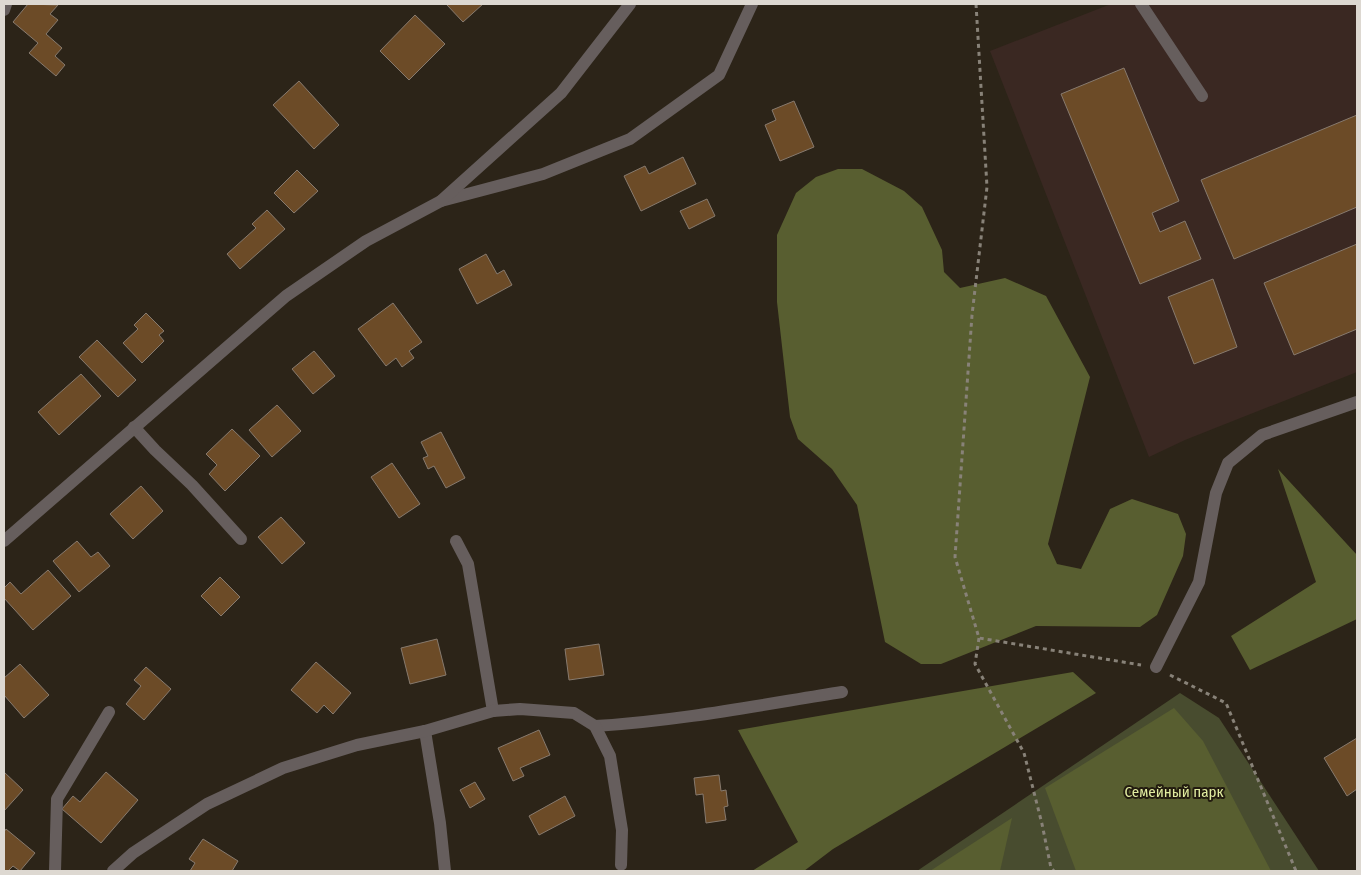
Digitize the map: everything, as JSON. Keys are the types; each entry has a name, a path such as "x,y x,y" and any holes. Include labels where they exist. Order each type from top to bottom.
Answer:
{"street":[{"path":"4,10 6,4"},
{"path":"441,201 561,93 630,4"},
{"path":"4,541 286,296 366,241 441,201 543,174 630,140 719,75 752,4"},
{"path":"1141,4 1202,96"},
{"path":"1156,667 1199,582 1216,493 1228,463 1262,435 1357,402"},
{"path":"134,427 242,539"},
{"path":"456,541 468,564 493,711"},
{"path":"596,726 688,717 842,692"},
{"path":"113,871 132,853 206,804 283,768 357,745 425,731 493,711 520,709 574,712 596,726 610,756 622,830 621,865"},
{"path":"55,871 57,798 109,712"},
{"path":"425,731 440,823 445,871"}],"path":[{"path":"976,4 987,187 972,315 955,557 979,638 975,664 1024,753 1051,868 1054,871"},
{"path":"979,638 1156,667 1226,703 1296,871"}],"shaded area":[{"path":"1111,4 1357,4 1357,372 1185,440 1149,457 990,51"}],"green space":[{"path":"838,169 862,169 904,191 922,207 942,250 944,272 960,288 1005,278 1046,296 1090,377 1048,544 1057,564 1081,569 1110,509 1132,499 1178,514 1186,534 1183,556 1157,615 1140,627 1036,626 941,664 921,664 885,642 857,505 832,469 798,439 790,417 777,302 777,235 796,193 816,177"},
{"path":"1278,469 1357,555 1357,619 1250,670 1231,636 1316,582"},
{"path":"1073,672 1096,693 833,849 804,871 752,871 798,842 738,730"},
{"name":"Семейный парк","path":"1180,693 1219,718 1319,871 917,871"},
{"name":"Семейный парк","path":"1174,708 1203,741 1271,871 1076,871 1045,788"},
{"path":"1012,818 1000,871 930,871"}],"building":[{"path":"28,4 58,5 50,14 58,20 46,34 62,48 55,56 65,65 56,76 29,53 38,43 13,22"},
{"path":"483,4 463,22 447,5"},
{"path":"415,15 445,44 409,80 380,51"},
{"path":"1124,68 1179,201 1152,213 1160,232 1185,221 1201,259 1140,284 1061,94"},
{"path":"299,81 339,125 314,149 273,105"},
{"path":"794,101 814,147 780,161 765,125 776,120 772,110"},
{"path":"1357,115 1357,207 1234,259 1201,180"},
{"path":"683,157 696,184 641,211 624,176 645,166 649,174"},
{"path":"297,170 318,191 294,213 274,193"},
{"path":"707,199 715,216 689,229 680,211"},
{"path":"267,210 285,229 240,269 227,254 256,228 252,224"},
{"path":"1357,244 1357,329 1294,355 1264,283"},
{"path":"486,254 497,274 504,270 512,285 477,304 459,269"},
{"path":"1213,279 1237,347 1194,364 1168,297"},
{"path":"393,303 422,342 409,351 414,358 402,367 396,358 386,366 358,329"},
{"path":"146,313 164,331 159,335 164,341 142,363 123,343 138,329 134,325"},
{"path":"97,340 136,380 118,397 79,357"},
{"path":"314,351 335,376 313,394 292,369"},
{"path":"81,374 101,396 59,435 38,412"},
{"path":"277,405 301,431 272,457 249,430"},
{"path":"232,429 260,456 225,491 209,474 217,465 206,454"},
{"path":"441,432 465,478 446,488 434,466 428,469 423,458 428,456 421,442"},
{"path":"392,463 420,504 399,518 371,477"},
{"path":"141,486 163,511 133,539 110,514"},
{"path":"281,517 305,543 282,564 258,537"},
{"path":"77,541 91,557 98,552 110,566 79,592 53,561"},
{"path":"48,570 71,596 33,630 4,598 4,588 10,582 21,594"},
{"path":"220,577 240,597 221,616 201,596"},
{"path":"437,639 446,675 410,684 401,648"},
{"path":"599,644 604,675 569,680 565,649"},
{"path":"316,662 351,693 333,714 324,705 317,713 291,690"},
{"path":"20,664 49,695 24,718 4,695 4,678"},
{"path":"146,667 171,689 144,720 126,704 141,686 134,680"},
{"path":"539,730 550,755 520,768 524,776 513,781 498,748"},
{"path":"1357,738 1357,789 1347,796 1324,758"},
{"path":"4,772 23,790 4,811"},
{"path":"106,772 138,800 101,843 62,809 73,796 80,802"},
{"path":"719,775 721,791 726,790 728,806 724,807 726,820 706,823 703,794 696,795 694,778"},
{"path":"475,782 485,799 470,808 460,790"},
{"path":"565,796 575,816 539,835 529,816"},
{"path":"6,829 35,853 20,871 13,866 8,871 4,871 4,832"},
{"path":"203,839 238,861 232,871 190,871 195,863 189,859"}]}
